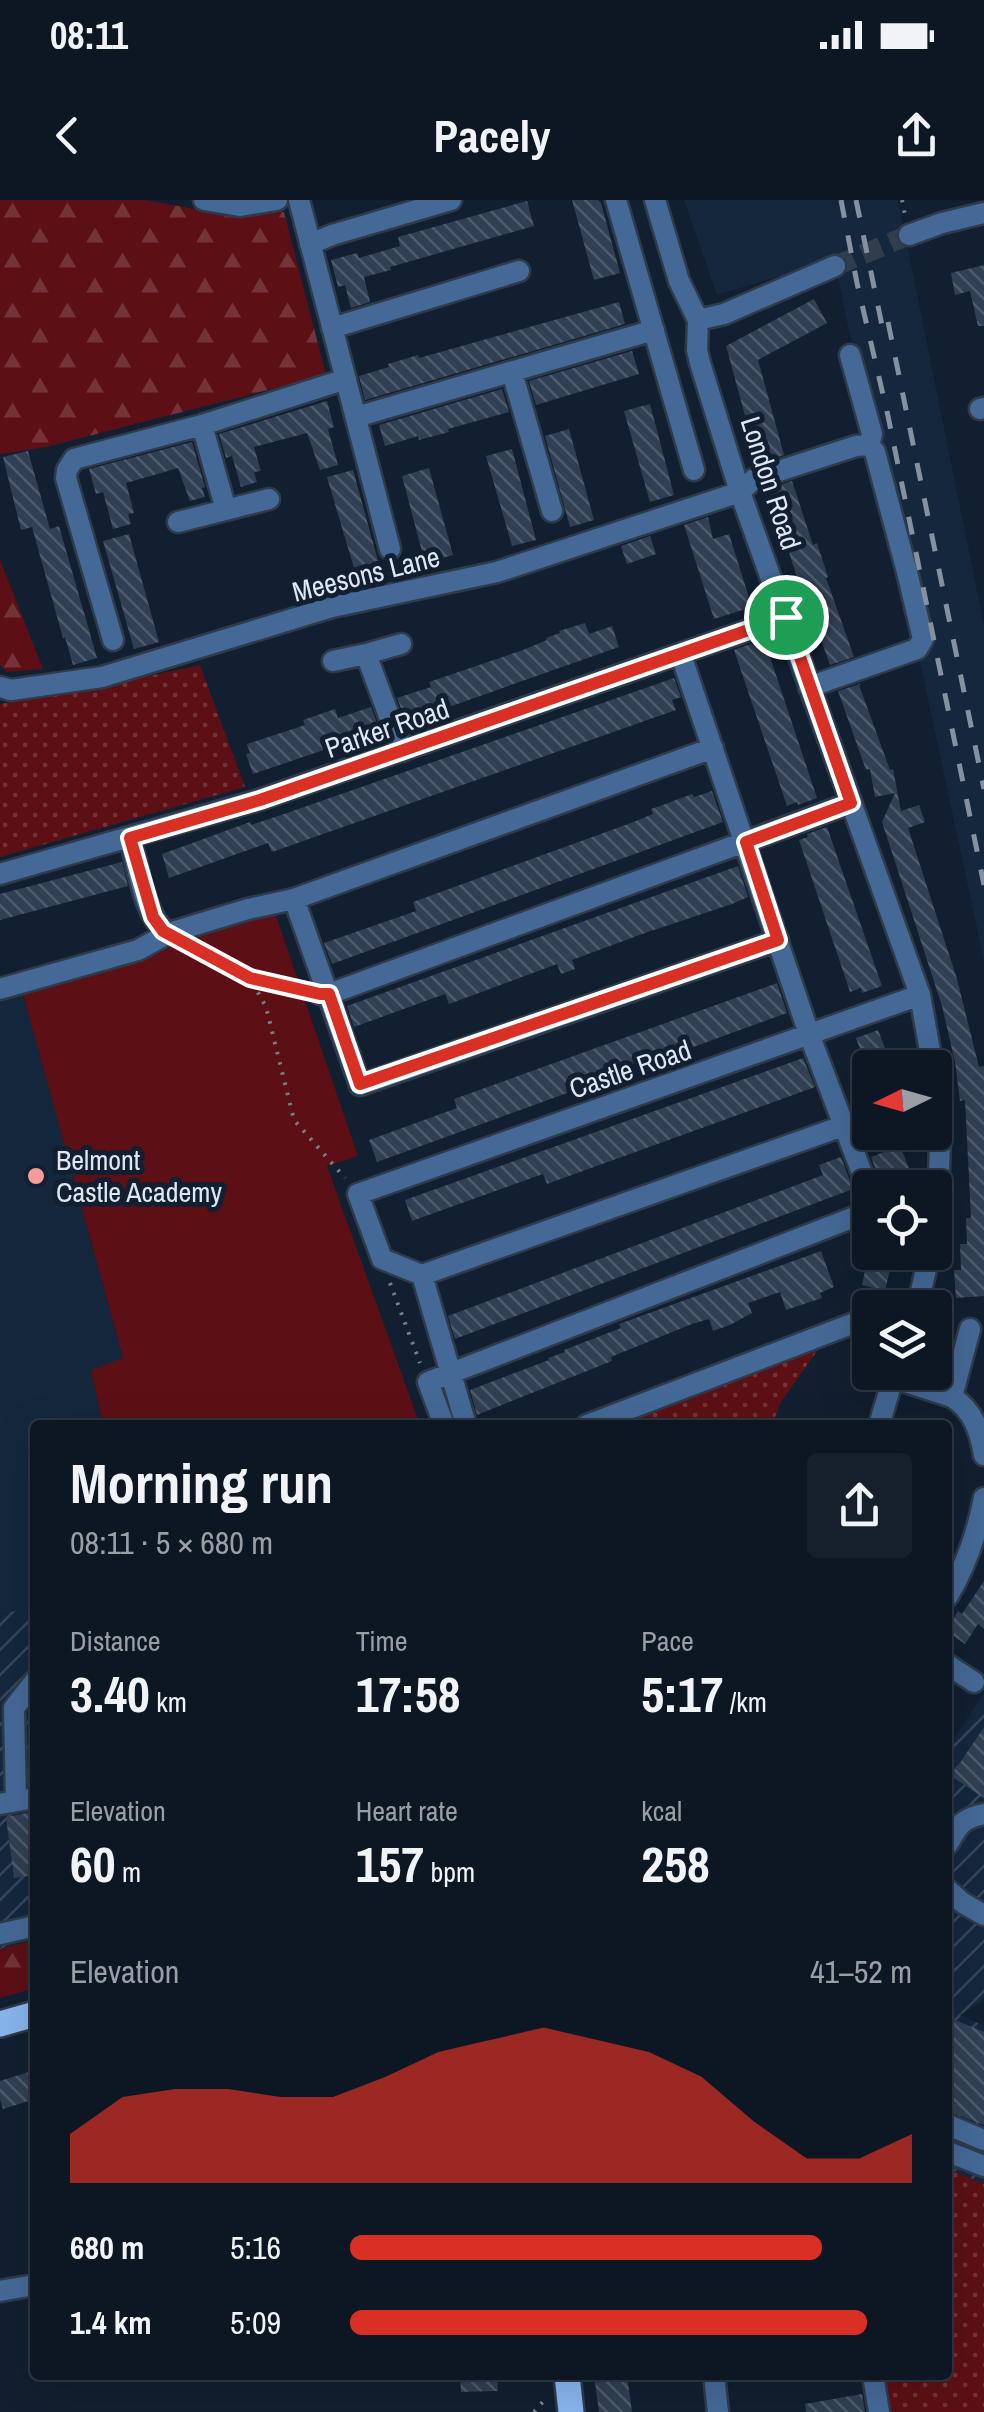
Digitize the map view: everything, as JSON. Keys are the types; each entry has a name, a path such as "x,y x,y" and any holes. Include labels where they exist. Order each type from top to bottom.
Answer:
{"main road":[{"path":"0,2024 30,2015"},
{"path":"559,2383 571,2412"}],"street":[{"path":"204,200 240,206 278,200"},
{"path":"299,200 390,549"},
{"path":"310,244 450,200"},
{"path":"616,200 694,470"},
{"name":"London Road","path":"655,200 679,282 698,320 700,363 740,492 920,995 930,1050"},
{"path":"909,235 984,212"},
{"path":"698,320 724,314 835,266"},
{"path":"332,328 520,271"},
{"path":"356,417 654,330"},
{"path":"809,687 917,649 923,639 884,486 869,445 872,434 850,355"},
{"path":"512,372 552,511"},
{"path":"113,640 66,478 74,460 346,379"},
{"path":"202,425 226,510"},
{"name":"Meesons Lane","path":"0,686 11,690 102,677 332,607 498,572 740,492 754,478 869,445"},
{"path":"178,522 268,499"},
{"name":"Parker Road","path":"0,874 260,800 786,617"},
{"path":"333,661 402,644"},
{"path":"366,654 402,752"},
{"path":"681,655 860,1170"},
{"path":"0,988 138,950 169,933 248,909 294,899 714,748"},
{"path":"324,994 851,803"},
{"path":"130,838 153,917 169,933"},
{"path":"294,899 324,994 360,1084 778,940"},
{"name":"Castle Road","path":"358,1194 920,995"},
{"path":"358,1194 382,1259 422,1275 843,1126"},
{"path":"442,1420 428,1382 852,1218"},
{"path":"422,1275 464,1420"},
{"path":"600,1420 852,1324"},
{"path":"952,1397 970,1329"},
{"path":"871,1420 888,1390"},
{"path":"881,1420 890,1390"},
{"path":"926,1390 952,1397 968,1410 977,1425 984,1455"},
{"path":"952,1589 972,1547 984,1498"},
{"path":"952,1668 974,1682"},
{"path":"17,1801 14,1708 30,1687"},
{"path":"952,1837 968,1817 984,1814"},
{"path":"952,1893 984,1915"},
{"path":"0,1934 30,1927"},
{"path":"952,2127 984,2140"},
{"path":"952,2154 984,2166"},
{"path":"0,2291 30,2287"},
{"path":"715,2380 718,2412"},
{"path":"874,2380 879,2412"}],"path":[{"path":"169,933 250,978 324,994"},
{"path":"250,978 266,1008 294,1120 358,1194"},
{"path":"382,1259 428,1382"},
{"path":"534,2412 559,2383"}],"shaded area":[{"path":"684,200 898,200 984,626 984,961 834,260 717,295"},
{"name":"Belmont Castle Academy","path":"21,987 123,1359 91,1370 102,1420 30,1420 30,1608 0,1614 0,993"},
{"path":"30,1608 30,1941 0,1949 0,1614"},
{"path":"984,1693 984,2000 960,2015 984,2026 984,2184 952,2171 952,1742"}],"green space":[{"path":"0,200 145,200 239,217 284,212 326,375 46,447 0,454"},
{"path":"0,560 43,669 7,672 0,665"},
{"path":"200,665 245,787 0,857 0,704"},
{"path":"273,907 358,1156 327,1166 418,1420 102,1420 91,1370 123,1358 21,987"},
{"path":"826,1338 781,1402 774,1420 618,1420"},
{"path":"30,1941 30,1989 0,1998 0,1949"},
{"path":"952,2171 984,2184 984,2412 887,2412 883,2380 952,2380"}],"building":[{"path":"572,200 601,203 620,273 594,280"},
{"path":"527,201 534,226 364,277 370,302 351,308 345,285 338,287 331,260 357,253 359,258 400,246 398,237"},
{"path":"984,265 984,326 978,326 970,291 955,295 951,273"},
{"path":"814,299 827,323 758,360 784,455 758,463 726,346"},
{"path":"619,302 625,324 365,400 359,376 389,367 388,364"},
{"path":"632,351 639,374 536,405 529,381"},
{"path":"502,389 509,412 448,429 449,432 385,446 379,425"},
{"path":"327,401 334,427 328,429 338,465 320,470 307,433 254,447 261,471 254,472 257,482 241,487 232,456 226,458 219,434"},
{"path":"650,404 674,495 650,502 624,411"},
{"path":"569,429 594,520 570,527 545,436"},
{"path":"192,442 205,497 190,501 178,468 126,483 134,513 128,514 131,524 113,529 103,492 96,494 89,469"},
{"path":"512,449 536,540 512,546 486,456"},
{"path":"28,451 50,529 59,526 97,658 73,665 32,527 21,530 3,457"},
{"path":"429,468 453,555 425,563 402,476"},
{"path":"353,470 383,579 359,585 327,477"},
{"path":"792,481 854,657 830,665 768,489"},
{"path":"708,517 713,539 729,534 752,607 714,619 684,525"},
{"path":"129,534 159,642 134,649 103,541"},
{"path":"650,536 656,554 627,564 621,546"},
{"path":"585,623 589,634 612,626 619,647 406,722 397,698 431,687 429,682 523,650 559,631"},
{"path":"764,639 817,798 798,805 797,802 787,806 734,650"},
{"path":"674,678 681,697 672,700 676,710 272,852 268,843 169,878 162,854"},
{"path":"863,683 859,685 890,770 893,769 901,811 919,805 925,822 908,828 957,979 979,1067 984,1066 984,1296 956,1298 954,1270 961,1270 960,1244 967,1244 966,1218 971,1218 965,1100 960,1101 942,1006 882,822 895,793 875,797 870,769 866,770 838,691"},
{"path":"371,707 380,731 253,774 247,744 305,725 303,720 335,709 338,718"},
{"path":"712,791 723,822 332,964 324,943 416,911 413,902 631,823 653,814 651,809"},
{"path":"827,827 882,986 862,993 861,988 850,992 799,840"},
{"path":"122,862 128,886 0,920 0,894"},
{"path":"738,866 748,897 732,904 572,960 575,969 561,974 557,964 449,1004 445,994 354,1027 347,1006"},
{"path":"777,983 787,1013 377,1162 369,1140 457,1108 454,1099"},
{"path":"878,1030 885,1050 860,1050 856,1038"},
{"path":"803,1058 815,1087 547,1184 543,1174 412,1221 405,1200"},
{"path":"902,1150 909,1168 876,1170 871,1157"},
{"path":"841,1157 852,1189 455,1339 448,1316 823,1175 819,1165"},
{"path":"821,1251 834,1287 820,1293 822,1298 786,1310 780,1292 748,1303 752,1313 730,1325 713,1331 709,1319 692,1324 477,1415 470,1390 549,1360 564,1350 621,1328 619,1324"},
{"path":"865,1270 890,1270 885,1290 862,1285"},
{"path":"984,1581 984,1629 978,1624 965,1644 952,1635 952,1621 958,1611 962,1614"},
{"path":"984,1727 984,1798 952,1775"},
{"path":"30,1812 30,1876 14,1878 6,1817"},
{"path":"952,2019 984,2032 984,2125 952,2113"},
{"path":"30,2072 30,2101 3,2109 0,2081"},
{"path":"460,2380 497,2380 498,2391 461,2392"},
{"path":"595,2380 628,2380 632,2412 599,2412"},
{"path":"862,2394 865,2412 806,2412 805,2404"}],"tunnel":[{"path":"835,266 909,235"}],"railway":[{"path":"841,200 984,885"},
{"path":"856,200 884,335"},
{"path":"888,322 984,789"}],"place":[{"name":"Belmont Castle Academy","path":"36,1176"}],"route":[{"path":"786,617 851,803 746,842 778,940 360,1084 329,994 250,978 163,931 153,917 130,838 260,800 786,617"}]}
